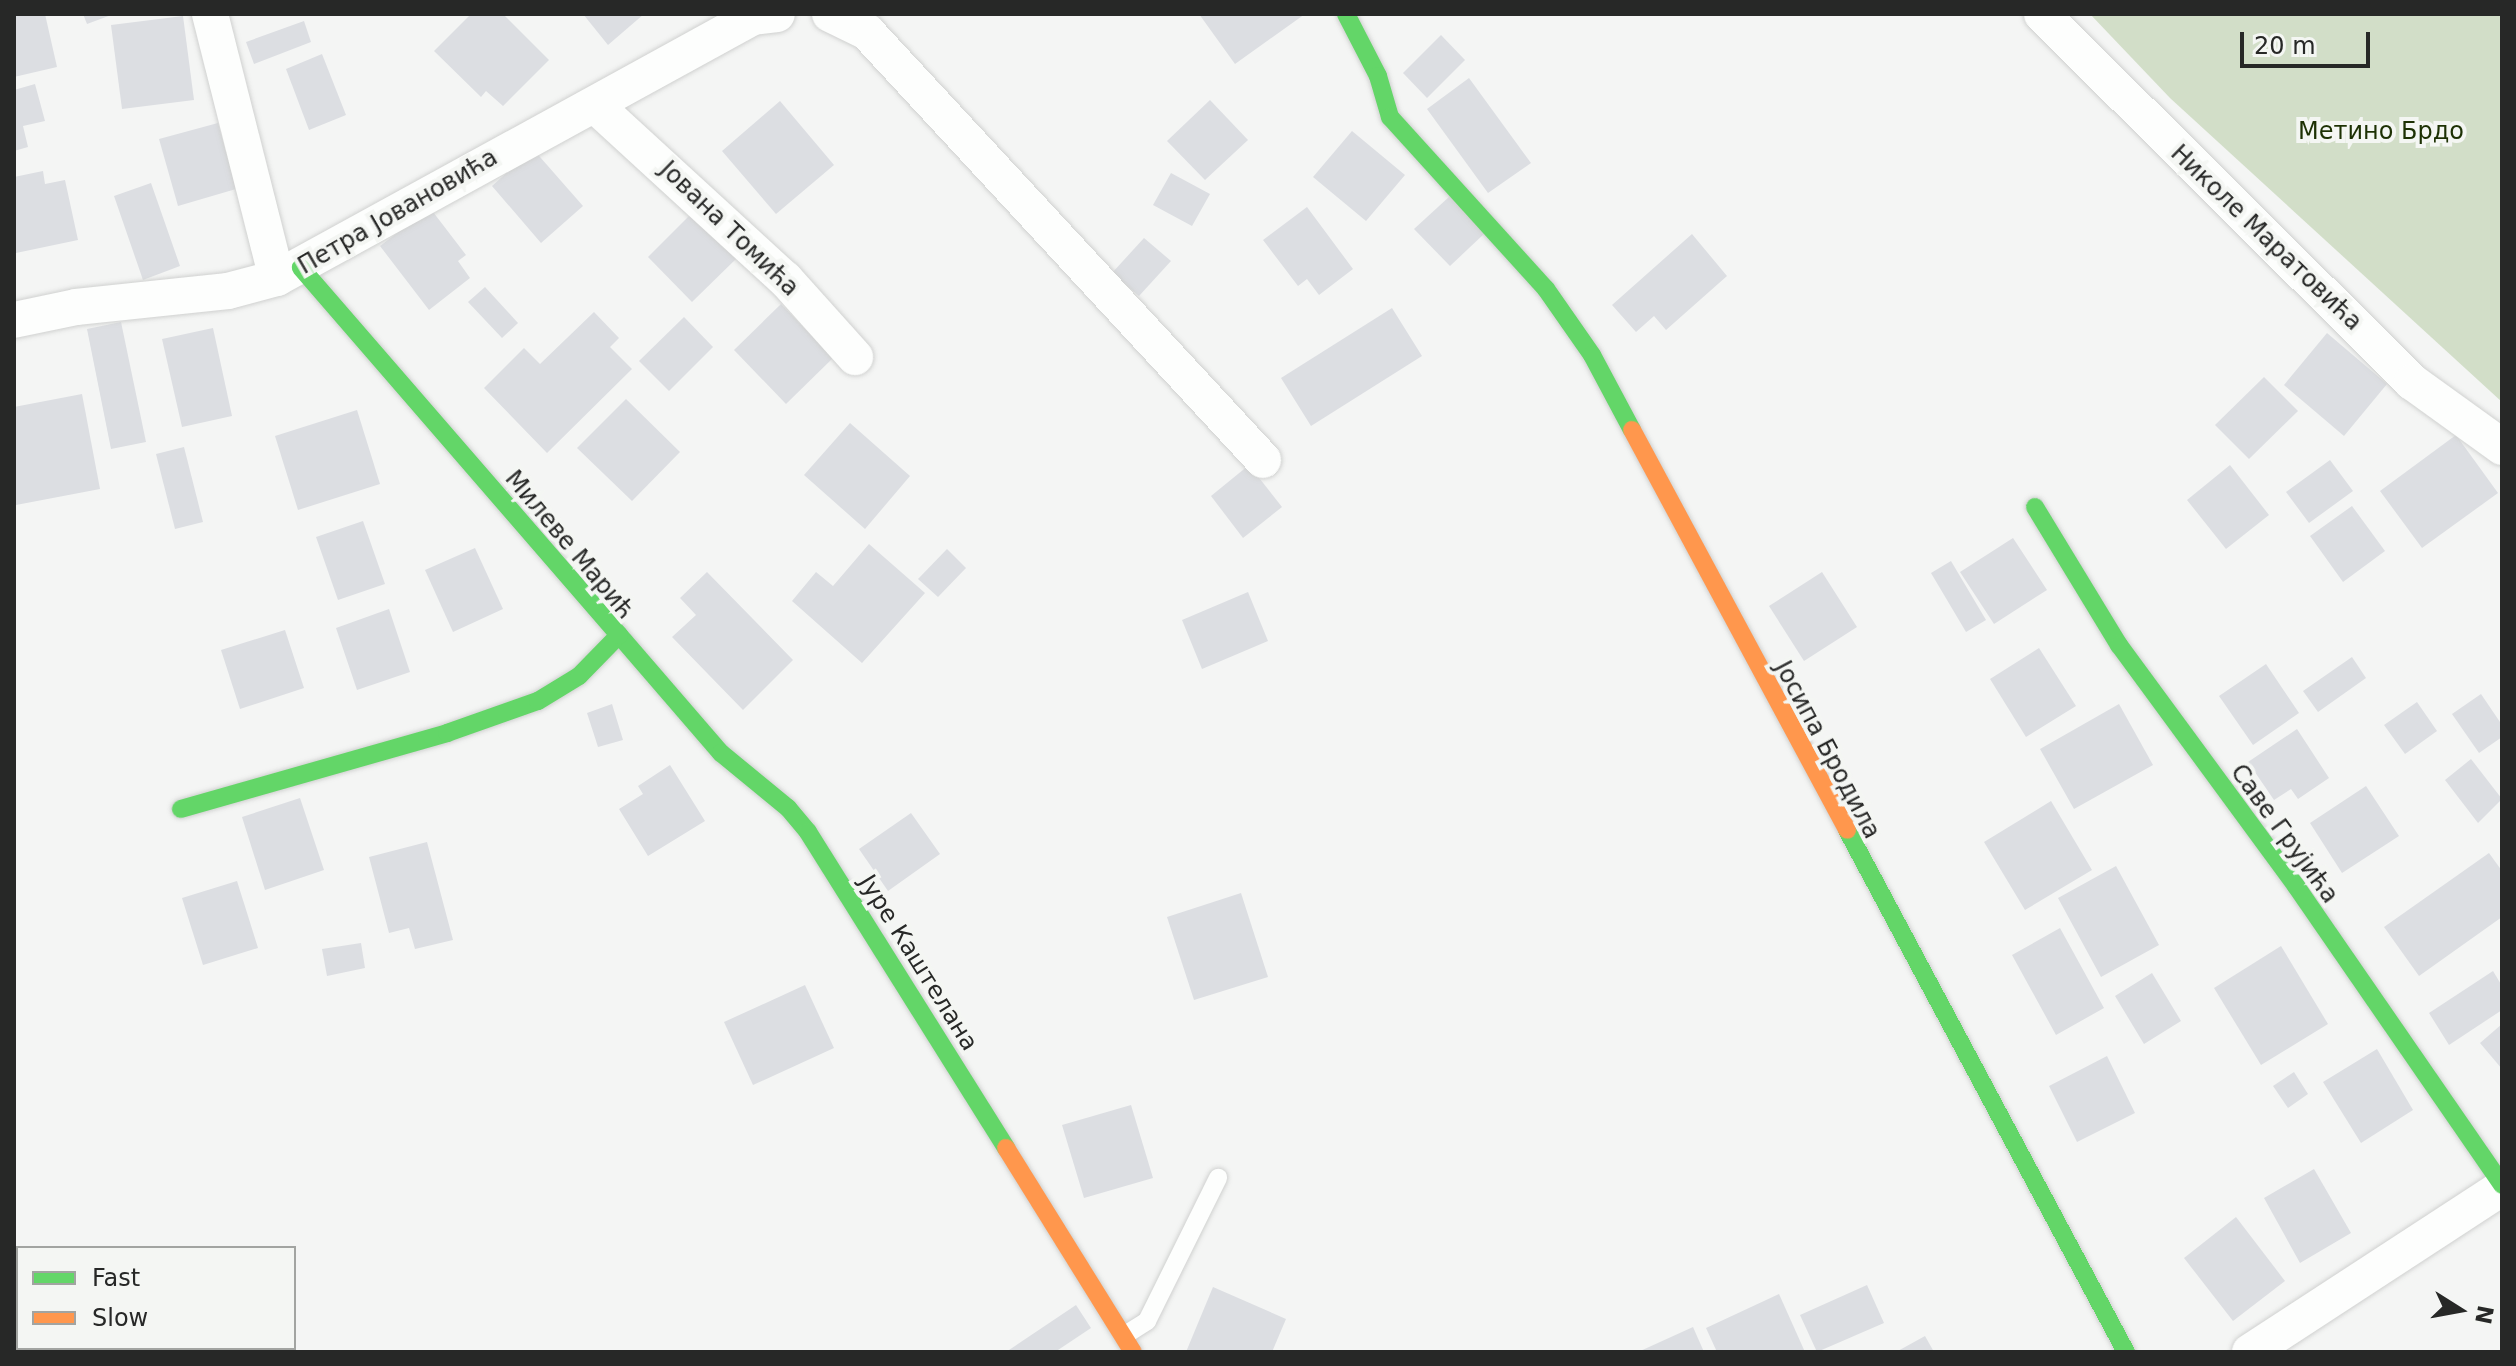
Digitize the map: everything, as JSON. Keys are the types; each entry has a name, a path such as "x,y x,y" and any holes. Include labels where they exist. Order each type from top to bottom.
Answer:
{"street":[{"path":"210,14 289,273"},
{"path":"830,14 877,42 1263,460"},
{"name":"Јосипа Бродила","path":"1346,14 1378,76 1390,117 1546,289 1592,355 2126,1352"},
{"name":"Николе Маратовића","path":"2042,14 2412,382 2502,447"},
{"name":"Петра Јовановића","path":"14,320 76,307 228,291 289,273 524,141 597,107 760,15"},
{"name":"Јована Томића","path":"597,107 785,279 855,357"},
{"name":"Милеве Марић","path":"181,809 447,733 538,701 579,676 619,635 289,273"},
{"name":"Саве Грујића","path":"2035,507 2119,645 2296,886 2369,999 2502,1186"},
{"name":"Јуре Каштелана","path":"619,635 721,753 788,808 808,832 1129,1344"},
{"path":"2250,1352 2502,1186"}],"lane":[{"path":"1129,1344 1147,1321 1218,1178"}],"green space":[{"name":"Метино Брдо","path":"2090,14 2502,14 2502,402 2170,98"}],"building":[{"path":"14,14 45,14 57,67 14,77"},
{"path":"83,14 114,14 87,24"},
{"path":"471,14 503,14 549,60 503,106 486,91 481,97 434,51"},
{"path":"583,14 644,14 608,45"},
{"path":"1199,14 1305,14 1235,64"},
{"path":"183,16 194,100 122,109 111,25"},
{"path":"304,21 311,42 254,64 246,42"},
{"path":"1441,35 1465,60 1427,98 1403,73"},
{"path":"322,54 346,115 309,130 286,69"},
{"path":"1469,78 1531,163 1488,193 1427,109"},
{"path":"35,84 45,121 23,126 28,147 14,151 14,90"},
{"path":"1210,100 1248,140 1205,180 1167,141"},
{"path":"780,101 834,165 776,214 722,151"},
{"path":"218,123 236,189 178,206 159,139"},
{"path":"1352,131 1405,175 1366,221 1313,177"},
{"path":"533,149 583,206 541,243 492,186"},
{"path":"43,171 45,184 65,180 78,240 16,253 14,177"},
{"path":"1171,173 1210,194 1192,226 1153,205"},
{"path":"151,183 180,266 143,280 114,196"},
{"path":"1450,196 1485,233 1450,266 1414,229"},
{"path":"1307,207 1353,269 1319,295 1307,279 1298,286 1263,240"},
{"path":"430,208 466,255 458,261 470,278 429,310 380,246"},
{"path":"693,212 738,257 692,302 648,257"},
{"path":"1692,234 1727,276 1666,330 1654,316 1636,332 1612,305"},
{"path":"1144,238 1171,261 1139,296 1112,273"},
{"path":"485,287 518,323 502,338 468,302"},
{"path":"781,304 833,358 786,404 734,350"},
{"path":"1392,308 1422,356 1311,426 1281,378"},
{"path":"594,312 619,338 610,347 632,369 547,453 484,388 524,348 540,364"},
{"path":"684,317 713,347 669,391 639,361"},
{"path":"121,322 146,442 111,449 87,329"},
{"path":"213,328 232,416 182,427 162,339"},
{"path":"2327,333 2387,384 2344,436 2284,385"},
{"path":"2264,377 2298,411 2249,459 2215,425"},
{"path":"82,394 100,489 16,505 14,407"},
{"path":"626,399 680,452 632,501 577,448"},
{"path":"357,410 380,484 298,510 275,436"},
{"path":"850,423 910,476 865,529 804,475"},
{"path":"2456,435 2498,493 2422,548 2380,491"},
{"path":"184,447 203,522 175,529 156,454"},
{"path":"2330,460 2353,491 2309,523 2286,492"},
{"path":"1249,465 1282,507 1243,538 1211,496"},
{"path":"2230,465 2269,515 2226,549 2187,500"},
{"path":"2352,506 2385,551 2343,582 2310,536"},
{"path":"363,521 385,584 338,600 316,537"},
{"path":"2013,538 2047,590 1994,624 1960,572"},
{"path":"869,544 925,593 862,663 792,601 816,572 833,586"},
{"path":"475,548 503,609 453,632 425,570"},
{"path":"947,549 966,568 938,597 918,579"},
{"path":"1951,561 1986,620 1966,632 1931,573"},
{"path":"707,572 793,660 743,710 672,637 696,615 680,598"},
{"path":"1822,572 1857,627 1804,661 1769,606"},
{"path":"1248,592 1268,641 1202,669 1182,620"},
{"path":"389,609 410,672 357,690 336,628"},
{"path":"285,630 304,688 240,709 221,650"},
{"path":"2039,648 2076,706 2026,737 1990,679"},
{"path":"2352,657 2366,678 2318,712 2303,691"},
{"path":"2266,664 2299,713 2253,745 2219,696"},
{"path":"2481,694 2502,725 2502,737 2479,753 2452,714"},
{"path":"2417,702 2437,731 2405,754 2384,725"},
{"path":"612,704 623,740 598,747 587,713"},
{"path":"2119,704 2153,765 2074,809 2040,749"},
{"path":"2297,729 2329,778 2298,799 2291,789 2274,800 2248,762"},
{"path":"2471,759 2502,799 2478,823 2445,780"},
{"path":"670,765 705,821 648,856 619,809 643,794 638,786"},
{"path":"2366,786 2399,836 2342,873 2310,823"},
{"path":"300,798 324,870 265,890 242,817"},
{"path":"2051,801 2092,870 2025,910 1984,842"},
{"path":"911,813 940,854 888,891 859,849"},
{"path":"427,842 453,940 415,949 409,928 389,933 369,857"},
{"path":"2489,853 2502,871 2502,917 2419,976 2384,927"},
{"path":"2116,866 2159,945 2101,977 2058,898"},
{"path":"237,881 258,948 203,965 182,898"},
{"path":"1241,893 1268,977 1194,1000 1167,917"},
{"path":"2060,928 2104,1008 2056,1035 2012,955"},
{"path":"361,943 365,968 327,976 322,949"},
{"path":"2281,946 2328,1024 2261,1065 2214,988"},
{"path":"2493,971 2502,986 2502,1010 2449,1045 2429,1013"},
{"path":"2152,973 2181,1021 2144,1044 2115,996"},
{"path":"805,985 834,1048 753,1085 724,1022"},
{"path":"2502,1024 2502,1069 2480,1043"},
{"path":"2377,1049 2413,1110 2361,1143 2323,1082"},
{"path":"2107,1056 2135,1113 2077,1142 2049,1086"},
{"path":"2294,1072 2308,1094 2288,1108 2273,1086"},
{"path":"1131,1105 1153,1178 1084,1198 1062,1125"},
{"path":"2314,1169 2351,1233 2300,1263 2264,1198"},
{"path":"2236,1217 2285,1281 2233,1321 2184,1258"},
{"path":"1867,1285 1884,1323 1817,1352 1800,1315"},
{"path":"1213,1287 1286,1319 1272,1352 1186,1352"},
{"path":"1779,1294 1805,1352 1717,1352 1706,1328"},
{"path":"1076,1305 1091,1328 1055,1352 1006,1352"},
{"path":"1693,1327 1704,1352 1638,1352"},
{"path":"1925,1336 1934,1352 1896,1352"}],"traffic: fast":[{"path":"1346,14 1378,76 1390,117 1546,289 1592,355 1632,430"},
{"path":"181,809 447,733 538,701 579,676 619,635 301,268"},
{"path":"2035,507 2119,645 2296,886 2502,1185"},
{"path":"619,635 721,753 788,808 808,832 1006,1148"},
{"path":"1847,830 2126,1352"}],"traffic: slow":[{"path":"1632,430 1847,830"},
{"path":"1006,1148 1133,1352"}]}
